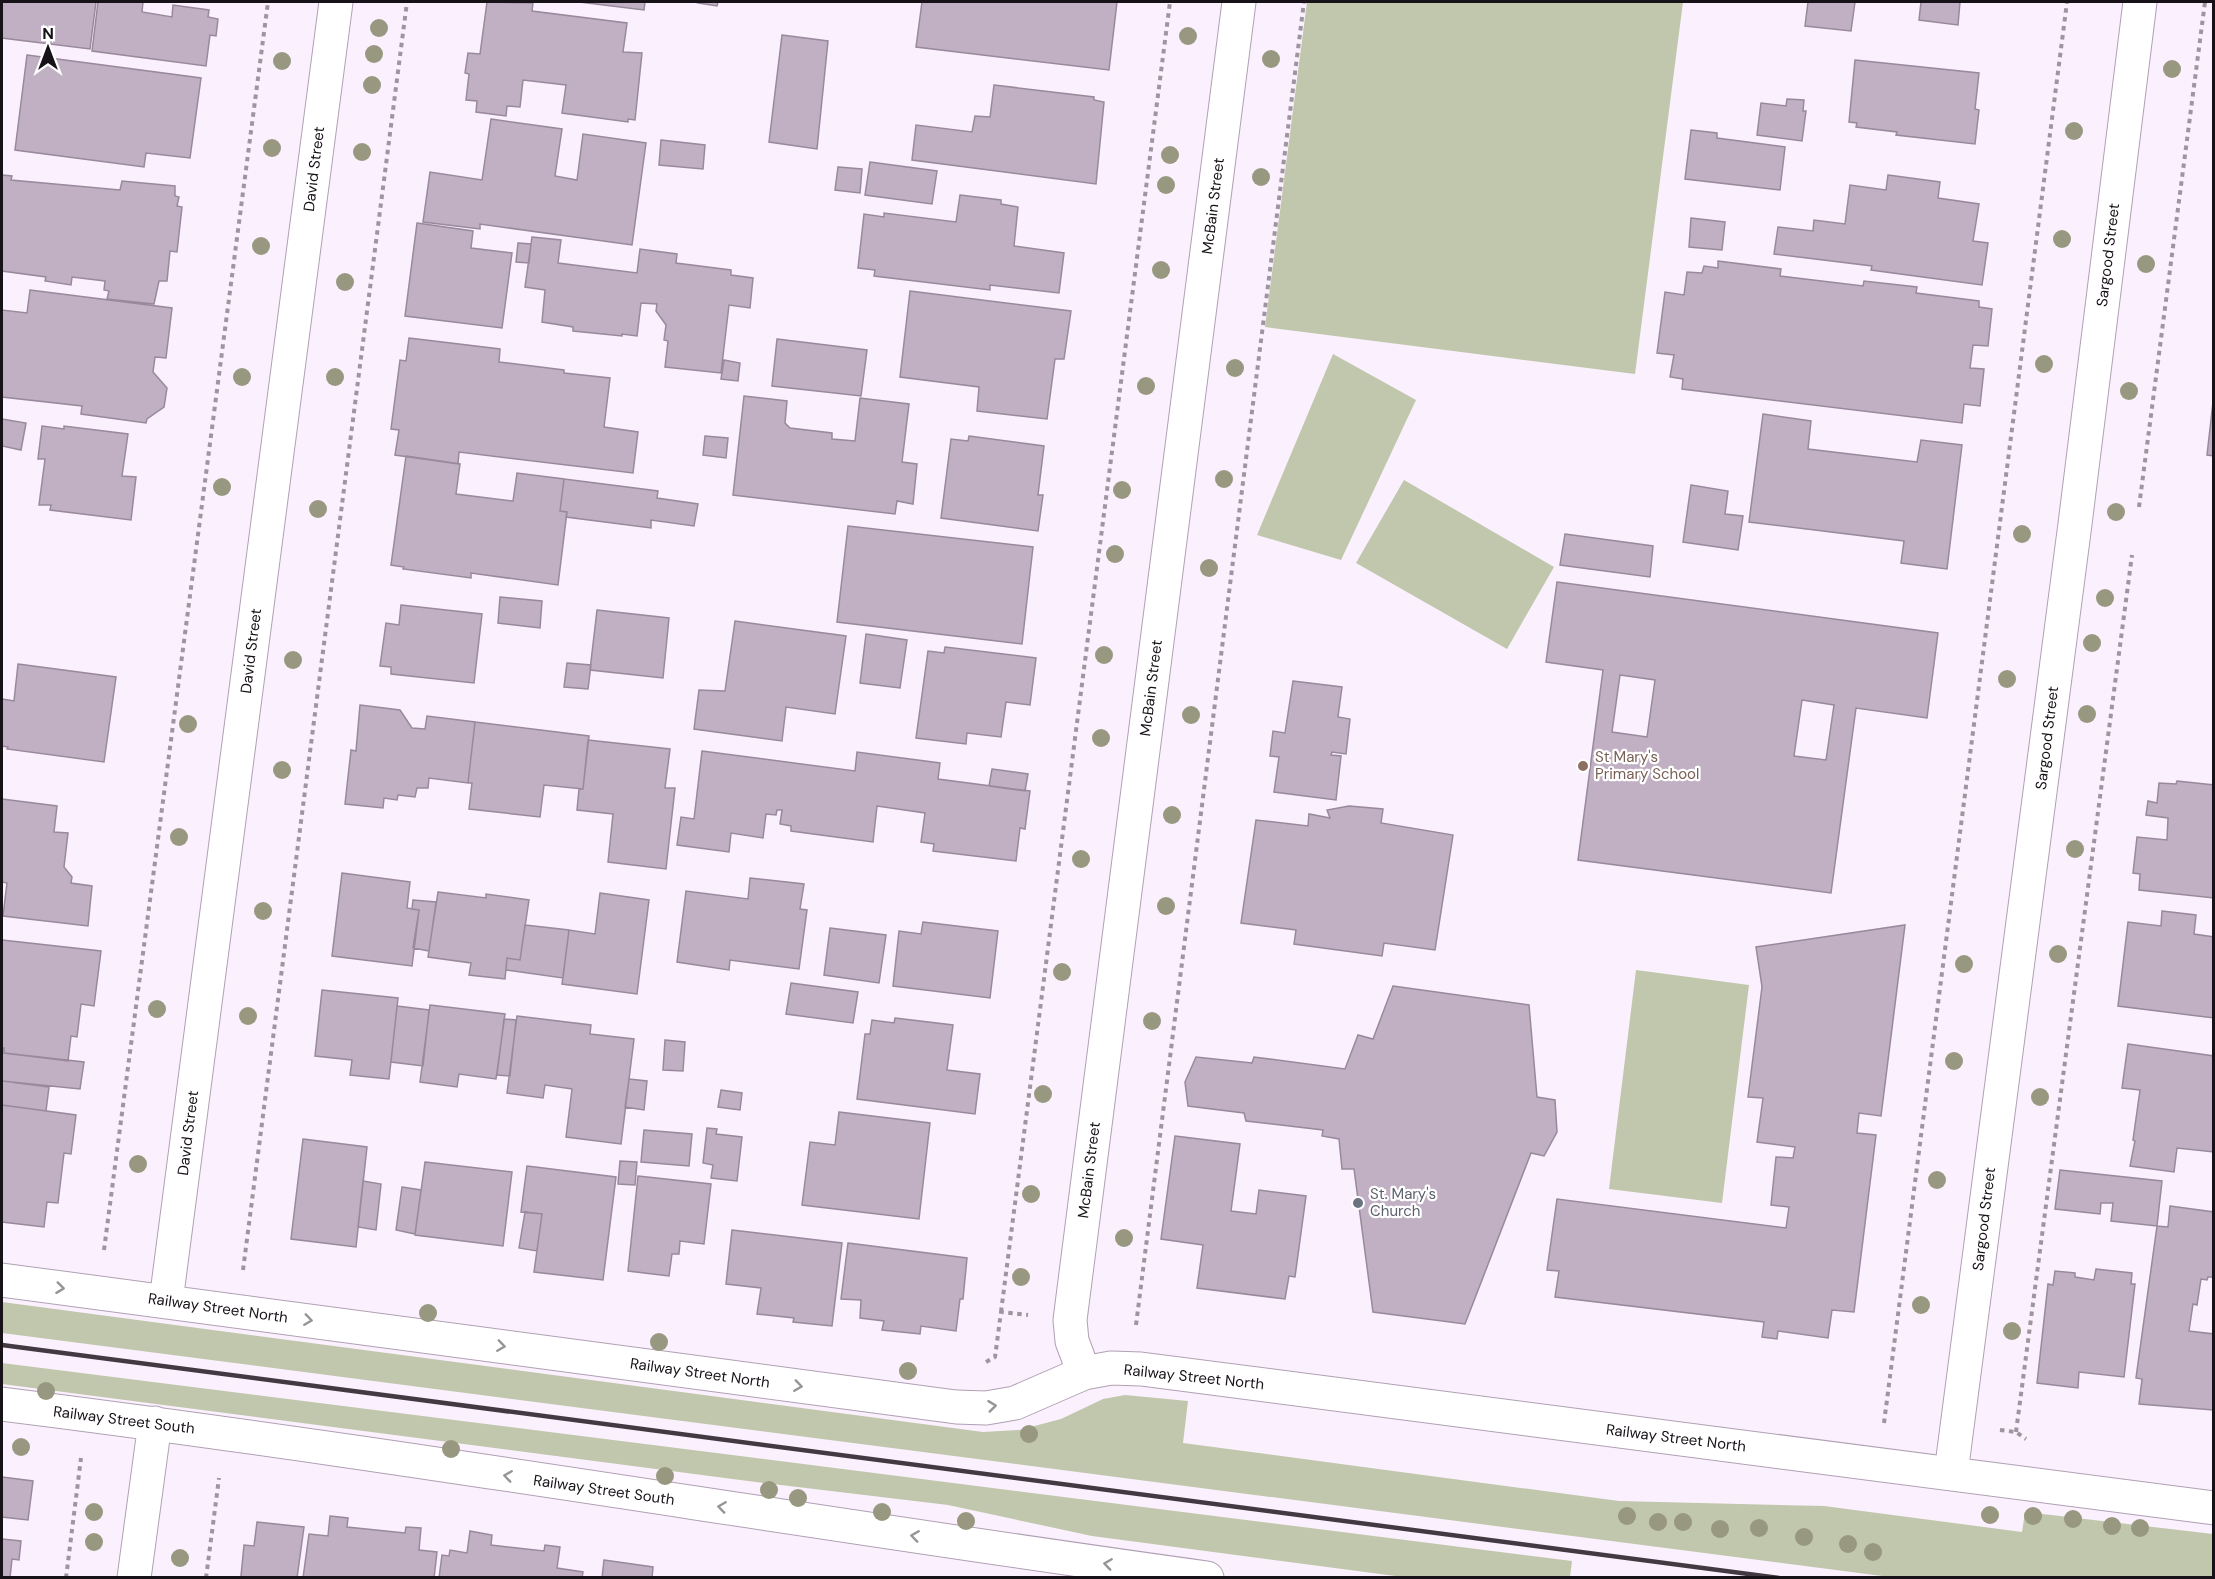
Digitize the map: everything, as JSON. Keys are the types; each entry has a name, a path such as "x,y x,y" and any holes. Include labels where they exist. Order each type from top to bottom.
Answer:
{"street":[{"name":"David Street","path":"166,1301 336,2"},
{"name":"McBain Street","path":"1084,1373 1071,1341 1070,1320 1239,2"},
{"name":"Sargood Street","path":"1951,1473 2140,2"},
{"name":"Railway Street North","path":"2,1280 956,1407 986,1408 1015,1403 1084,1373 1110,1368 1141,1369 2214,1508"},
{"name":"Railway Street South","path":"2,1404 155,1423 1037,1566 1207,1578"},
{"path":"134,1578 155,1423"}],"path":[{"path":"104,1253 268,2"},
{"path":"242,1271 407,2"},
{"path":"1001,1312 1170,2"},
{"path":"1136,1329 1304,2"},
{"path":"1884,1423 2067,2"},
{"path":"2139,507 2205,2"},
{"path":"2016,1432 2132,555"},
{"path":"66,1578 81,1458"},
{"path":"206,1578 219,1478"}],"green space":[{"path":"1307,2 1683,2 1635,374 1265,327"},
{"path":"1333,354 1416,400 1341,560 1257,535"},
{"path":"1404,480 1554,567 1507,649 1356,563"},
{"path":"1636,970 1749,985 1722,1203 1609,1189"},
{"path":"2,1302 983,1432 1019,1430 1061,1419 1103,1399 1125,1395 1188,1401 1183,1443 1619,1501 1824,1506 2022,1532 2025,1512 2213,1534 2213,1577 1890,1577 2,1333"},
{"path":"2,1363 1572,1561 1570,1577 1403,1577 1092,1536 948,1505 2,1384"}],"building":[{"path":"2,2 96,2 90,49 2,38"},
{"path":"98,2 143,2 142,12 172,17 173,5 209,10 208,17 218,19 216,36 210,35 206,66 92,51"},
{"path":"487,2 533,3 532,11 627,23 623,52 642,53 635,120 628,119 628,122 562,113 566,85 523,80 520,107 507,106 506,116 476,112 477,101 466,100 469,74 465,73 468,53 480,54"},
{"path":"579,2 645,2 644,10"},
{"path":"699,2 718,2 717,6"},
{"path":"922,2 1117,2 1109,70 916,47"},
{"path":"1808,2 1855,2 1851,31 1805,26"},
{"path":"1921,2 1960,2 1958,25 1919,20"},
{"path":"782,35 828,41 817,149 769,142"},
{"path":"27,55 201,78 190,158 146,153 144,167 15,150"},
{"path":"1855,60 1979,73 1975,109 1979,110 1975,144 1896,135 1897,132 1856,127 1857,123 1849,122"},
{"path":"994,85 1094,97 1094,100 1104,102 1096,184 912,160 916,125 972,132 975,116 990,117"},
{"path":"1787,99 1804,100 1803,111 1806,111 1802,141 1757,135 1761,103 1786,106"},
{"path":"491,119 562,129 555,176 577,180 583,134 646,143 632,245 480,224 480,229 423,222 430,172 482,180"},
{"path":"1691,130 1717,133 1717,138 1785,147 1780,190 1685,179"},
{"path":"661,140 705,145 703,169 659,165"},
{"path":"870,162 937,171 932,204 865,195"},
{"path":"838,167 862,169 860,193 835,190"},
{"path":"2,175 12,176 11,180 120,190 122,181 175,186 175,196 179,197 177,206 182,207 177,252 170,251 167,281 159,281 154,304 107,299 109,291 104,290 105,281 72,277 71,285 45,281 46,277 2,271"},
{"path":"1888,175 1940,182 1938,198 1979,204 1973,241 1988,243 1982,285 1871,270 1872,266 1774,254 1778,227 1813,231 1814,220 1845,224 1850,185 1886,190"},
{"path":"960,195 1001,200 1001,204 1018,207 1014,246 1064,253 1059,293 990,285 990,290 874,276 875,270 858,268 864,214 884,217 884,213 956,222"},
{"path":"1691,218 1725,222 1722,250 1689,247"},
{"path":"417,223 473,231 471,248 512,253 502,328 405,316"},
{"path":"532,237 561,240 558,263 637,273 640,249 677,254 676,263 731,270 731,275 753,278 750,308 729,305 721,373 665,367 668,341 664,340 666,325 656,311 657,304 641,303 637,336 573,331 573,327 542,322 545,290 525,287"},
{"path":"518,243 531,244 529,263 516,262"},
{"path":"1718,261 1781,269 1780,276 1863,286 1864,281 1917,287 1916,293 1979,301 1979,307 1992,309 1988,346 1973,345 1970,368 1984,369 1980,406 1964,404 1962,423 1682,389 1683,379 1670,377 1674,355 1657,353 1665,292 1684,295 1687,272 1702,273 1704,266 1718,268"},
{"path":"30,290 172,308 166,358 155,357 153,372 167,388 164,407 147,419 146,423 81,414 82,406 2,397 2,310 27,313"},
{"path":"910,291 1071,311 1064,359 1055,359 1047,419 977,411 979,387 900,377"},
{"path":"409,338 500,349 499,362 610,378 604,427 638,432 633,473 459,452 458,464 395,455 399,430 391,429 400,360 406,361"},
{"path":"777,339 867,350 861,396 772,386"},
{"path":"724,360 740,363 738,381 721,379"},
{"path":"744,396 787,401 785,423 790,428 832,433 832,439 855,441 860,398 909,404 902,462 917,464 913,504 897,501 895,514 733,495"},
{"path":"2214,402 2214,456 2207,455"},
{"path":"1763,414 1811,421 1808,449 1917,462 1921,440 1962,445 1947,569 1901,563 1904,541 1749,522"},
{"path":"2,419 26,423 21,450 2,446"},
{"path":"42,426 64,429 64,426 128,434 122,476 136,477 131,520 50,510 51,505 39,505 45,459 38,459"},
{"path":"705,436 728,438 726,458 703,455"},
{"path":"969,436 1044,446 1038,495 1043,495 1038,531 941,518 951,439 968,441"},
{"path":"406,456 460,464 456,494 513,501 517,473 564,479 560,511 567,512 558,585 471,573 471,578 403,569 404,567 391,565"},
{"path":"564,479 658,491 657,498 698,504 694,526 651,520 651,528 566,517 567,512 560,511"},
{"path":"1691,485 1728,491 1725,514 1743,516 1738,550 1683,542"},
{"path":"848,526 1033,547 1022,644 837,622"},
{"path":"1565,534 1653,546 1650,577 1560,565"},
{"path":"1557,582 1938,633 1927,718 1856,708 1831,893 1578,860 1603,670 1546,662","holes":["1620,675 1655,680 1647,737 1612,732","1802,700 1834,705 1826,760 1794,756"]},
{"path":"500,597 542,601 540,628 498,623"},
{"path":"401,605 482,614 474,683 391,674 391,667 380,666 386,623 399,625"},
{"path":"597,610 669,618 663,678 590,670"},
{"path":"735,621 846,636 835,714 786,707 782,741 694,729 699,690 725,691"},
{"path":"866,634 907,640 900,688 860,683"},
{"path":"945,647 1036,658 1030,705 1006,702 1001,737 967,733 966,744 916,738 928,651 944,653"},
{"path":"567,663 591,665 588,689 564,687"},
{"path":"18,664 116,677 104,762 7,749 8,747 2,746 2,699 14,701"},
{"path":"1293,681 1342,687 1338,717 1350,719 1346,754 1332,752 1331,755 1341,756 1336,800 1274,792 1279,757 1270,756 1273,731 1285,733"},
{"path":"360,705 400,710 412,728 425,729 427,716 475,722 468,783 429,778 428,788 417,788 415,797 398,795 397,800 384,798 383,808 345,804 351,750 356,751"},
{"path":"475,722 589,736 583,789 544,785 540,817 469,809 472,783 468,783"},
{"path":"588,740 670,749 665,788 675,788 666,869 608,862 613,814 577,810 579,789 583,789"},
{"path":"702,751 855,771 857,752 940,763 938,779 1030,791 1025,829 1020,828 1016,861 933,851 934,844 921,842 925,813 877,806 873,842 791,831 791,826 780,824 782,810 777,810 776,815 766,814 763,838 731,833 729,852 677,845 681,817 694,819"},
{"path":"992,769 1028,774 1025,791 989,786"},
{"path":"2177,781 2214,785 2214,898 2139,890 2140,874 2133,873 2137,837 2167,840 2168,818 2146,815 2148,801 2157,803 2159,783 2176,784"},
{"path":"2,799 57,806 54,832 68,833 64,867 72,877 71,883 92,886 88,926 3,916 7,883 2,882"},
{"path":"1349,806 1383,809 1381,823 1453,835 1435,950 1384,943 1382,956 1294,944 1296,930 1241,923 1256,820 1308,826 1309,814 1330,818 1327,810"},
{"path":"342,873 410,882 407,908 419,910 412,966 332,956"},
{"path":"750,878 804,884 800,909 807,910 799,969 730,960 729,970 677,962 686,891 748,899"},
{"path":"438,892 486,898 486,894 529,900 520,960 507,958 505,979 469,975 471,963 428,957"},
{"path":"600,893 649,900 637,994 562,984 569,930 595,934"},
{"path":"413,900 436,902 429,951 413,948 419,910 412,909"},
{"path":"2162,911 2196,915 2194,934 2214,937 2214,1018 2118,1006 2128,922 2161,926"},
{"path":"923,922 998,931 990,998 893,986 899,931 921,934"},
{"path":"525,925 569,930 563,978 506,970 507,958 520,960"},
{"path":"1905,925 1881,1116 1859,1113 1857,1133 1876,1135 1854,1312 1832,1310 1828,1338 1778,1331 1777,1339 1762,1337 1764,1322 1555,1297 1559,1271 1547,1270 1557,1199 1786,1228 1789,1207 1771,1205 1776,1157 1793,1158 1795,1147 1757,1142 1763,1098 1748,1097 1762,987 1756,947"},
{"path":"830,928 886,935 879,983 824,975"},
{"path":"2,940 101,951 94,1006 81,1004 77,1037 71,1036 68,1061 4,1053 4,1048 2,1048"},
{"path":"791,983 858,992 853,1023 786,1014"},
{"path":"1393,986 1529,1005 1537,1097 1555,1100 1557,1132 1544,1156 1531,1153 1465,1324 1373,1312 1354,1169 1342,1169 1339,1139 1322,1136 1323,1130 1246,1121 1244,1113 1188,1106 1185,1082 1196,1057 1252,1063 1254,1057 1345,1069 1358,1035 1373,1039"},
{"path":"322,990 398,998 389,1079 350,1075 352,1060 315,1056"},
{"path":"430,1005 505,1014 496,1079 459,1074 457,1087 420,1082"},
{"path":"397,1006 429,1010 423,1066 391,1062"},
{"path":"517,1016 591,1025 590,1034 634,1039 621,1144 566,1137 572,1089 545,1085 543,1098 507,1093"},
{"path":"895,1018 953,1025 947,1070 980,1074 975,1114 857,1099 865,1034 870,1034 872,1020 894,1023"},
{"path":"504,1019 516,1020 510,1076 497,1075"},
{"path":"665,1040 685,1042 683,1071 663,1070"},
{"path":"2128,1044 2214,1056 2214,1152 2177,1148 2174,1172 2130,1166 2140,1090 2122,1088"},
{"path":"2,1048 4,1048 4,1053 84,1062 80,1089 2,1081"},
{"path":"629,1079 647,1081 644,1110 625,1107"},
{"path":"2,1081 49,1087 46,1111 2,1105"},
{"path":"721,1090 742,1093 740,1110 718,1107"},
{"path":"2,1105 76,1115 71,1154 64,1153 58,1203 47,1202 44,1227 2,1222"},
{"path":"839,1112 930,1123 919,1219 802,1205 810,1142 835,1145"},
{"path":"707,1128 717,1129 716,1134 742,1137 737,1181 711,1178 713,1165 703,1163"},
{"path":"644,1130 692,1134 689,1166 641,1162"},
{"path":"1175,1136 1240,1144 1231,1211 1256,1214 1259,1190 1306,1196 1295,1277 1289,1276 1285,1299 1197,1288 1203,1245 1161,1239"},
{"path":"303,1139 367,1147 356,1247 291,1239"},
{"path":"620,1161 637,1162 635,1185 618,1184"},
{"path":"425,1162 512,1172 503,1246 415,1235"},
{"path":"527,1166 616,1177 603,1280 534,1272 542,1214 521,1212"},
{"path":"2060,1170 2162,1181 2157,1226 2111,1221 2113,1203 2101,1203 2100,1214 2055,1209"},
{"path":"638,1176 711,1184 704,1244 680,1241 679,1254 672,1254 669,1276 628,1271"},
{"path":"363,1181 381,1184 376,1230 358,1227"},
{"path":"402,1187 421,1190 415,1234 396,1230"},
{"path":"2170,1206 2214,1212 2214,1277 2208,1277 2207,1280 2201,1279 2197,1305 2193,1304 2189,1331 2214,1334 2213,1410 2139,1404 2142,1379 2136,1378 2157,1226 2168,1227"},
{"path":"525,1212 542,1214 537,1251 519,1248"},
{"path":"732,1230 842,1243 832,1326 793,1322 794,1318 757,1314 761,1288 726,1284"},
{"path":"848,1243 967,1258 963,1299 960,1299 956,1331 921,1326 920,1334 882,1330 884,1321 860,1318 861,1300 841,1299"},
{"path":"2096,1269 2132,1273 2131,1284 2135,1284 2124,1377 2079,1372 2078,1388 2037,1383 2048,1284 2053,1285 2055,1271 2075,1273 2075,1277 2094,1280"},
{"path":"2,1477 33,1481 28,1520 2,1517"},
{"path":"330,1516 348,1518 347,1527 405,1533 406,1527 421,1528 419,1550 437,1552 434,1578 303,1578 309,1534 328,1536"},
{"path":"257,1522 304,1527 297,1578 244,1578 241,1576 244,1545 254,1546"},
{"path":"470,1531 492,1535 491,1545 544,1551 545,1545 560,1547 557,1568 583,1572 582,1578 439,1578 442,1555 449,1556 450,1550 467,1553"},
{"path":"2,1539 21,1541 19,1560 12,1559 10,1578 2,1578"},
{"path":"604,1560 653,1567 652,1578 602,1578"}],"railway":[{"path":"2,1345 1779,1578"}],"place":[{"name":"St Mary's Primary School","path":"1583,766"},
{"name":"St. Mary's Church","path":"1358,1203"}]}
